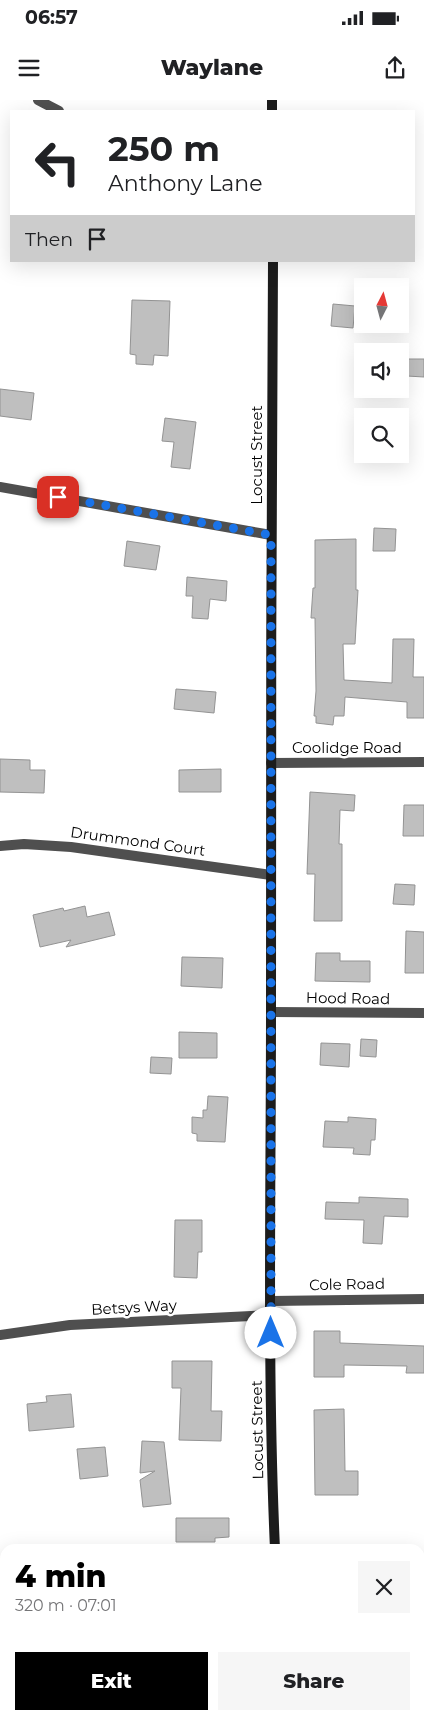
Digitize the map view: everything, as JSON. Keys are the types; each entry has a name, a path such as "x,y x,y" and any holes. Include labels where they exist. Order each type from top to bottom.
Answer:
{"main road":[{"name":"Locust Street","path":"273,262 271,535 271,1460 275,1544"}],"street":[{"path":"38,100 57,110"},
{"path":"0,487 271,535"},
{"name":"Coolidge Road","path":"271,763 424,762"},
{"name":"Drummond Court","path":"0,846 24,844 57,845 271,875"},
{"name":"Hood Road","path":"271,1012 424,1013"},
{"name":"Cole Road","path":"271,1300 424,1299"},
{"name":"Betsys Way","path":"0,1335 70,1325 271,1315"}],"building":[{"path":"132,300 170,301 168,356 154,355 153,365 136,364 136,355 130,354"},
{"path":"333,304 354,306 353,328 331,326"},
{"path":"409,359 424,359 424,377 409,376"},
{"path":"0,389 34,393 31,420 0,416"},
{"path":"165,418 196,422 190,469 171,467 174,442 162,441"},
{"path":"374,528 396,529 395,551 373,551"},
{"path":"356,539 356,590 358,590 355,644 343,644 344,680 392,683 393,639 414,639 413,677 424,677 424,718 407,718 407,702 345,697 344,716 334,716 333,725 316,723 316,716 314,716 316,691 315,618 311,618 313,588 315,588 315,540"},
{"path":"127,541 160,546 156,570 124,566"},
{"path":"187,577 227,581 226,601 210,599 208,619 192,618 193,596 186,596"},
{"path":"176,689 216,692 214,713 174,709"},
{"path":"0,759 30,760 30,770 45,770 44,793 0,792"},
{"path":"221,769 221,792 179,792 179,770"},
{"path":"310,792 355,795 354,811 340,810 339,844 342,844 342,921 314,921 315,874 307,874"},
{"path":"404,805 424,805 424,836 403,836"},
{"path":"395,884 415,885 414,905 393,904"},
{"path":"85,906 87,917 109,912 115,935 66,947 71,940 40,947 33,915 63,908 64,911"},
{"path":"406,931 424,932 424,973 405,973"},
{"path":"316,953 340,953 340,961 370,961 370,982 315,981"},
{"path":"182,957 223,958 222,988 181,986"},
{"path":"179,1032 217,1033 217,1058 179,1058"},
{"path":"361,1039 377,1040 376,1057 360,1056"},
{"path":"321,1043 350,1044 349,1067 320,1065"},
{"path":"151,1057 172,1058 171,1074 150,1073"},
{"path":"208,1096 228,1097 225,1142 197,1141 197,1134 192,1133 192,1117 203,1118 203,1110 207,1110"},
{"path":"348,1117 376,1119 375,1140 371,1140 370,1155 353,1154 354,1148 323,1147 325,1121 348,1122"},
{"path":"359,1197 408,1199 408,1217 384,1216 382,1244 363,1243 364,1220 325,1219 326,1202 359,1203"},
{"path":"175,1220 202,1220 202,1252 198,1252 197,1278 174,1277"},
{"path":"314,1331 340,1331 340,1343 424,1346 424,1373 406,1373 407,1366 344,1365 344,1377 314,1377"},
{"path":"172,1361 212,1361 211,1411 222,1411 221,1441 179,1440 181,1388 172,1388"},
{"path":"71,1394 74,1427 29,1431 27,1404 47,1402 46,1396"},
{"path":"344,1409 345,1471 358,1471 358,1495 315,1495 314,1410"},
{"path":"142,1441 164,1442 171,1504 143,1507 140,1480 155,1471 140,1473"},
{"path":"105,1447 108,1476 80,1479 77,1449"},
{"path":"176,1518 229,1518 229,1537 215,1538 215,1542 176,1542"}],"route":[{"path":"58,497 271,535 271,1333"}]}
